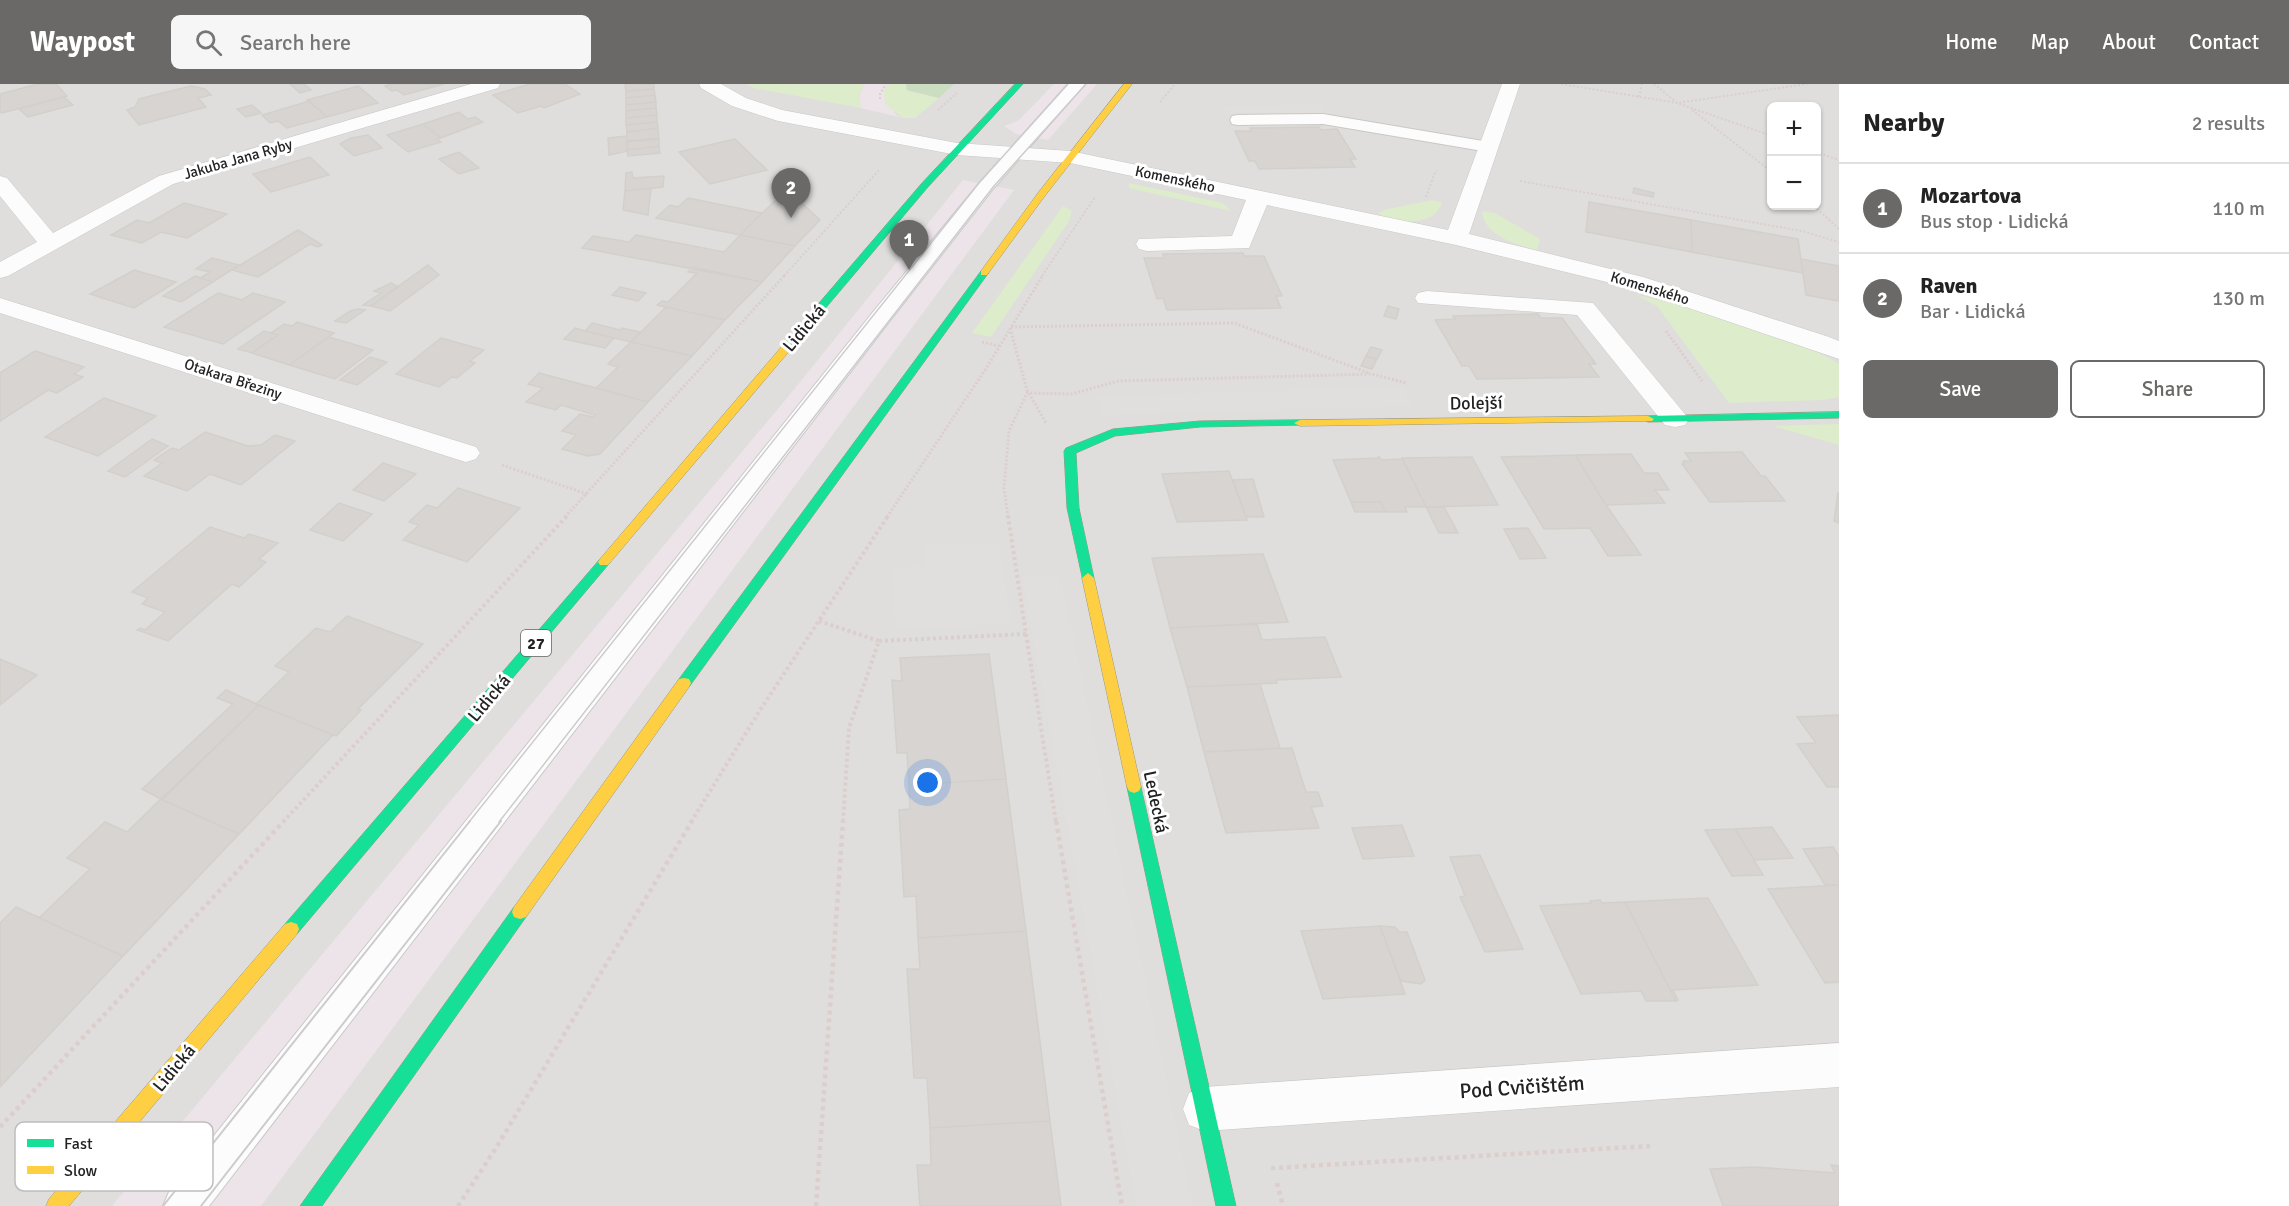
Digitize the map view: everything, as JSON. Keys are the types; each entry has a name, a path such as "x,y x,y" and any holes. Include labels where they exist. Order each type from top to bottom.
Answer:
{"main road":[{"name":"Lidická","path":"128,1122 957,149 1019,84"},
{"path":"310,1206 625,764 1070,157 1128,84"},
{"name":"Dolejší","path":"1070,451 1113,433 1200,424 1839,415"},
{"name":"Ledecká","path":"1070,451 1073,508 1226,1206"},
{"name":"Lidická","path":"56,1206 69,1191"}],"street":[{"name":"Jakuba Jana Ryby","path":"0,271 49,242 166,180 491,84"},
{"name":"Komenského","path":"708,84 731,98 766,112 957,149 1070,157 1456,237 1635,282 1820,342 1839,351"},
{"path":"1456,237 1511,84"},
{"path":"0,182 49,242"},
{"path":"1147,244 1241,243 1259,196"},
{"path":"1427,298 1584,308 1675,419"},
{"name":"Otakara Březiny","path":"0,305 466,453"},
{"name":"Pod Cvičištěm","path":"1205,1109 1839,1065"}],"lane":[{"path":"213,1168 880,317 1015,153 1077,84"},
{"path":"1238,120 1323,119 1489,147"},
{"path":"183,1206 195,1191"}],"path":[{"path":"1561,84 1677,103 1767,134"},
{"path":"1640,97 1642,84"},
{"path":"1654,84 1677,103 1807,84"},
{"path":"1689,108 1767,168"},
{"path":"1416,198 1426,196 1448,140"},
{"path":"1821,154 1839,159"},
{"path":"0,1127 587,494 875,175"},
{"path":"1520,181 1802,231 1839,242"},
{"path":"458,1206 496,1148 606,961 756,717 987,367 1010,327 1090,205"},
{"path":"1818,210 1839,229"},
{"path":"1010,327 1234,323 1372,374"},
{"path":"1010,327 1027,393 1034,409 1070,451"},
{"path":"466,453 587,494"},
{"path":"816,1206 849,728 879,641 819,621"},
{"path":"1026,634 1061,855 1122,1206"},
{"path":"1283,1206 1273,1168 1650,1146"}],"shaded area":[{"path":"0,84 1839,84 1839,1206 0,1206"},
{"path":"864,84 890,84 884,90 896,115 903,118 861,108 859,97"},
{"path":"1054,84 1097,84 1048,140 1016,134 1004,126 1018,121"},
{"path":"1322,105 1334,124 1231,125 1223,106"},
{"path":"963,180 1014,190 261,1206 112,1206 125,1191 213,1191 213,1122 182,1122 792,392"},
{"path":"1402,387 1413,406 1103,415 1098,396"},
{"path":"999,543 1011,624 896,629 892,567 925,565 924,545"},
{"path":"1060,575 1193,1206 1136,1206 1022,577"}],"green space":[{"path":"746,84 864,84 859,96 861,108 754,88"},
{"path":"890,84 906,84 908,91 939,98 915,118 903,118 885,104 884,90"},
{"path":"906,84 954,84 939,98 907,90"},
{"path":"1129,183 1223,203 1231,211 1129,188"},
{"path":"1432,200 1442,202 1432,216 1424,219 1406,221 1378,219 1380,212 1384,210"},
{"path":"1063,206 1072,211 1069,221 991,337 972,333"},
{"path":"1482,211 1495,213 1540,239 1537,250 1511,242 1495,233 1484,220"},
{"path":"1636,295 1741,322 1817,352 1839,364 1839,397 1823,400 1729,403 1657,306"},
{"path":"1839,424 1839,445 1773,426"}],"building":[{"path":"38,84 56,84 67,96 0,112 0,94"},
{"path":"290,84 304,84 311,90 300,93"},
{"path":"444,84 404,95 385,86"},
{"path":"530,84 565,84 580,94 544,108 541,106 518,113 493,95"},
{"path":"654,84 654,89 626,91 625,85"},
{"path":"191,86 205,89 211,95 198,98 206,107 139,125 127,110 135,107 139,99"},
{"path":"358,86 378,103 327,117 307,100"},
{"path":"654,89 655,95 626,98 626,91"},
{"path":"655,95 656,102 626,105 626,98"},
{"path":"64,97 73,105 28,117 19,109"},
{"path":"309,101 327,117 287,128 278,121 270,123 262,115"},
{"path":"656,102 656,108 626,111 626,105"},
{"path":"252,105 261,113 246,117 237,109"},
{"path":"656,108 657,115 626,118 626,111"},
{"path":"459,112 468,119 475,117 483,122 441,138 423,124"},
{"path":"657,115 657,122 626,125 626,118"},
{"path":"657,122 658,128 627,132 626,125"},
{"path":"423,124 441,138 437,139 441,142 408,152 387,135"},
{"path":"1319,127 1321,130 1337,129 1356,159 1350,159 1355,167 1259,169 1255,161 1249,161 1235,131 1252,131 1250,128"},
{"path":"658,128 659,138 627,141 627,132"},
{"path":"368,135 382,148 354,156 340,144 351,138"},
{"path":"627,136 628,151 609,155 608,138"},
{"path":"659,139 659,146 627,150 627,142"},
{"path":"735,139 767,170 710,184 679,152"},
{"path":"659,146 660,153 628,156 627,150"},
{"path":"459,152 479,168 459,174 439,159"},
{"path":"310,157 329,175 271,192 253,174"},
{"path":"632,172 633,178 664,176 663,187 625,191 626,173"},
{"path":"651,188 648,215 623,210 625,191"},
{"path":"1634,188 1654,193 1653,197 1633,193"},
{"path":"787,189 820,220 795,246 740,235"},
{"path":"688,198 762,213 740,235 656,218 670,205 678,207"},
{"path":"1589,202 1691,220 1692,252 1586,232"},
{"path":"184,203 227,214 187,238 161,232 142,243 111,235 137,220 149,223"},
{"path":"1691,220 1798,239 1803,273 1692,252"},
{"path":"298,230 322,245 318,247 310,244 258,277 232,270"},
{"path":"636,235 724,252 740,235 795,246 762,282 582,248 593,236 629,242"},
{"path":"1243,253 1244,256 1264,256 1282,296 1276,296 1281,308 1167,310 1163,298 1157,299 1144,258 1164,258 1163,254"},
{"path":"212,258 239,265 213,282 200,278 210,272 196,269"},
{"path":"1801,259 1839,266 1839,301 1806,295"},
{"path":"428,265 439,275 390,311 371,306"},
{"path":"692,267 762,282 725,320 657,305 662,301 668,302 697,273 688,272"},
{"path":"134,270 176,282 134,308 90,294"},
{"path":"195,276 213,282 181,302 163,296"},
{"path":"391,283 398,287 371,306 363,305 381,293 374,291"},
{"path":"620,287 646,293 638,301 612,295"},
{"path":"218,293 242,300 253,293 285,302 223,344 164,327"},
{"path":"1388,306 1399,309 1396,319 1384,316"},
{"path":"666,307 725,320 692,356 631,342"},
{"path":"365,310 346,323 335,321 350,311"},
{"path":"1538,314 1541,318 1562,318 1596,364 1589,364 1599,377 1477,379 1469,366 1462,366 1435,320 1455,319 1453,316"},
{"path":"297,322 334,333 289,365 252,353 278,335 271,333 284,324 292,326"},
{"path":"592,323 640,332 631,342 585,331"},
{"path":"575,328 614,338 605,348 564,339"},
{"path":"264,331 278,335 252,353 238,349"},
{"path":"329,337 373,350 335,379 289,365"},
{"path":"441,338 484,350 470,361 475,363 457,378 452,377 439,387 396,374"},
{"path":"631,342 692,356 648,402 596,388 618,367 608,364"},
{"path":"1371,347 1382,350 1377,359 1366,356"},
{"path":"35,351 84,367 74,374 83,377 57,393 48,390 0,421 0,373"},
{"path":"1366,356 1377,359 1372,369 1361,366"},
{"path":"370,357 387,362 357,385 340,380"},
{"path":"539,373 648,402 600,454 588,456 562,449 576,435 562,431 580,414 593,417 595,415 561,405 556,410 526,402 543,388 528,384"},
{"path":"104,398 156,416 98,456 45,437"},
{"path":"205,432 248,446 261,445 275,435 295,441 241,485 210,474 187,491 144,476 162,463 154,460 172,448 179,450"},
{"path":"152,439 168,446 125,477 108,471"},
{"path":"1742,452 1785,501 1710,502 1682,464 1684,464 1683,461 1691,461 1685,453"},
{"path":"1631,454 1644,473 1658,473 1669,490 1655,490 1665,503 1606,505 1575,455"},
{"path":"1575,455 1641,555 1608,556 1590,528 1544,529 1501,457"},
{"path":"1378,456 1382,460 1402,459 1426,507 1405,507 1407,512 1385,512 1381,502 1351,502 1333,460 1379,458"},
{"path":"1472,457 1498,505 1426,507 1402,458"},
{"path":"383,463 416,474 384,501 353,490"},
{"path":"1229,471 1247,520 1177,522 1162,474"},
{"path":"1253,479 1264,517 1246,517 1233,480"},
{"path":"458,488 520,508 467,562 403,540 419,525 409,522 427,505 437,508"},
{"path":"1839,493 1839,523 1834,521"},
{"path":"1351,502 1381,502 1385,512 1355,512"},
{"path":"339,503 372,514 343,541 310,530"},
{"path":"1426,507 1444,507 1458,533 1439,533"},
{"path":"210,527 244,538 249,534 278,543 259,559 266,562 239,587 232,584 168,641 137,630 141,628 145,630 165,612 142,604 148,598 132,592"},
{"path":"1528,528 1546,558 1520,559 1504,529"},
{"path":"1263,554 1288,622 1170,628 1152,558"},
{"path":"347,616 423,644 358,709 361,710 336,736 256,704 289,672 275,666 316,628 330,632"},
{"path":"1257,624 1262,640 1325,637 1341,677 1276,680 1277,683 1187,687 1170,628"},
{"path":"989,654 1006,779 909,785 907,753 897,753 892,680 902,681 900,658"},
{"path":"0,659 37,675 0,705"},
{"path":"1260,684 1280,748 1204,752 1187,687"},
{"path":"226,690 259,705 161,799 142,789 233,704 217,698"},
{"path":"259,705 333,735 239,834 162,800"},
{"path":"1839,715 1839,787 1827,787 1797,744 1816,743 1797,717"},
{"path":"1292,748 1306,792 1318,792 1323,806 1311,807 1319,828 1226,833 1204,752"},
{"path":"1006,779 1026,931 918,938 916,896 904,897 899,810 910,809 909,785"},
{"path":"161,799 239,834 123,956 39,918 90,869 67,858 105,822 127,832"},
{"path":"1402,825 1414,856 1363,859 1352,828"},
{"path":"1772,827 1793,858 1754,860 1735,829"},
{"path":"1735,829 1763,875 1732,876 1705,830"},
{"path":"1833,847 1839,856 1839,885 1825,885 1803,849"},
{"path":"1480,855 1523,949 1485,952 1460,897 1465,896 1450,857"},
{"path":"1839,885 1839,982 1825,983 1768,889"},
{"path":"1708,898 1758,985 1673,990 1678,1000 1676,1001 1625,902"},
{"path":"1600,900 1602,903 1625,902 1676,1001 1646,1001 1641,991 1581,994 1540,906 1591,903 1590,901"},
{"path":"16,907 123,956 0,1087 0,923"},
{"path":"1380,926 1405,994 1323,999 1301,931"},
{"path":"1380,926 1395,927 1399,932 1407,932 1425,980 1421,984 1401,981"},
{"path":"1026,931 1050,1121 930,1128 927,1078 914,1078 907,969 920,969 918,938"},
{"path":"1050,1121 1061,1206 920,1206 917,1165 931,1165 930,1128"},
{"path":"1831,1165 1839,1166 1839,1206 1723,1206 1710,1169 1755,1167 1835,1173"}],"tram line":[{"path":"469,822 979,183 1068,84"},
{"path":"499,822 994,186 1086,84"},
{"path":"213,1143 470,821"},
{"path":"213,1191 501,821"},
{"path":"163,1206 175,1191"},
{"path":"201,1206 213,1191"}],"traffic: fast":[{"path":"787,347 925,185 1019,84"},
{"path":"684,683 984,273"},
{"path":"1648,419 1839,415"},
{"path":"1088,578 1073,508 1070,451 1113,433 1200,424 1300,423"},
{"path":"291,929 604,562"},
{"path":"1134,787 1226,1206"},
{"path":"310,1206 520,912"}],"traffic: slow":[{"path":"984,273 1041,195 1128,84"},
{"path":"604,562 787,347"},
{"path":"1300,423 1648,419"},
{"path":"1088,578 1134,787"},
{"path":"520,912 684,683"},
{"path":"127,1122 291,929"},
{"path":"56,1206 69,1191"}],"place":[{"name":"Raven","path":"791,218"},
{"name":"Mozartova","path":"909,270"}]}
